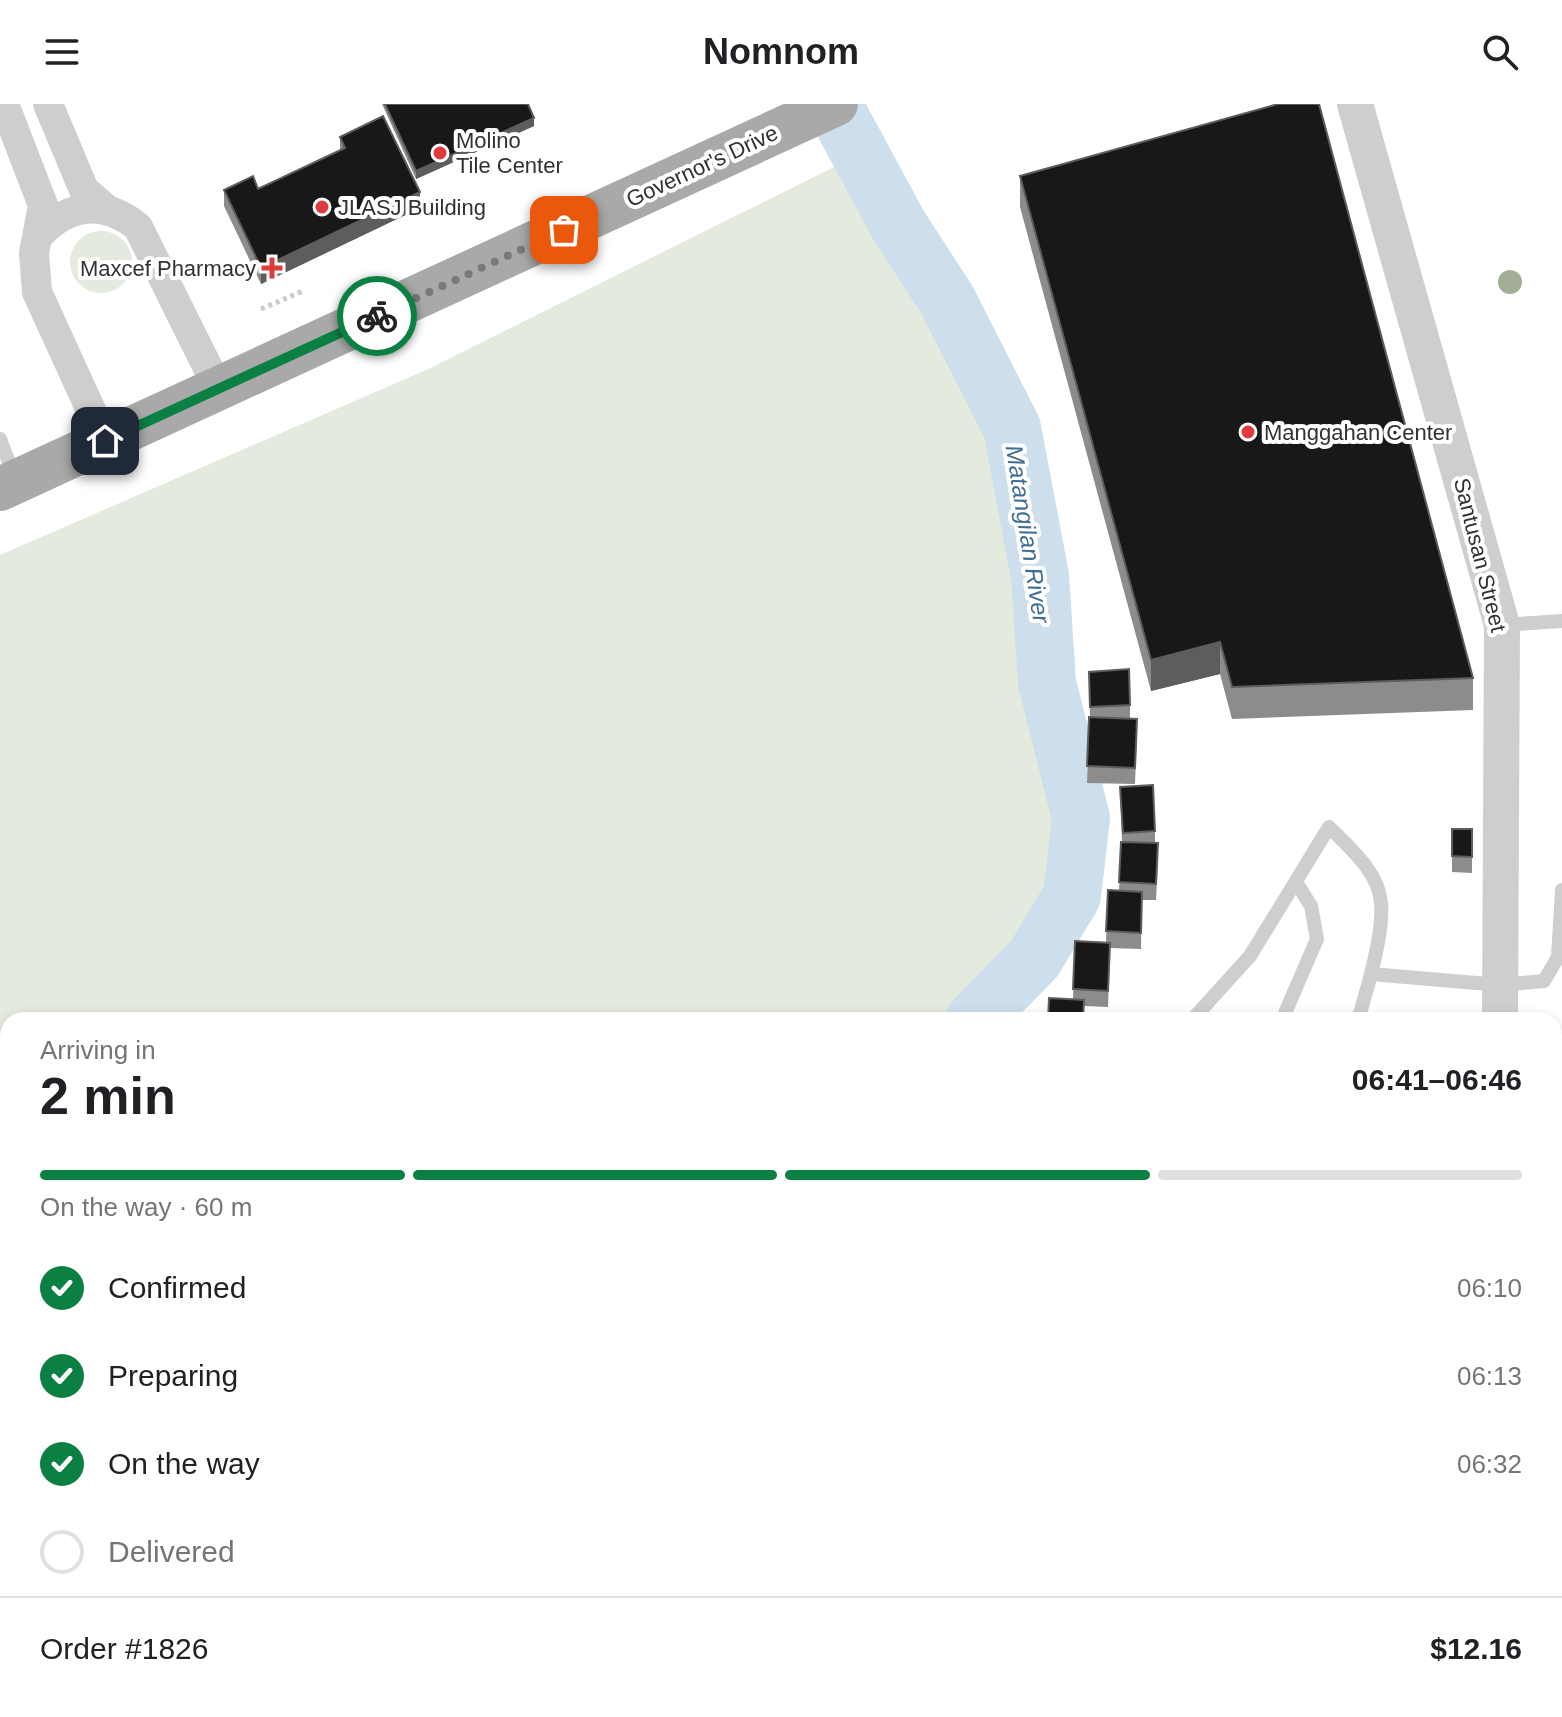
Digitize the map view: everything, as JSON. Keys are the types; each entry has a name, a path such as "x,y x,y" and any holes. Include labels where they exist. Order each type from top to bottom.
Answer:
{"main road":[{"name":"Governor's Drive","path":"8,485 836,104"}],"street":[{"path":"4,104 43,205 34,253 37,292 105,441"},
{"path":"48,104 84,190 105,208 123,215 138,227 149,244 218,388"},
{"name":"Santusan Street","path":"1355,104 1502,625 1500,1003"},
{"path":"40,234 69,212 105,208"}],"lane":[{"path":"0,439 8,485"},
{"path":"1502,625 1562,621"},
{"path":"1199,1012 1250,956 1329,827 1361,859 1382,903 1371,974 1360,1012"},
{"path":"1285,1012 1317,939 1311,906 1296,882"},
{"path":"1371,974 1500,1003 1544,981 1558,957 1562,890"}],"path":[{"path":"261,309 303,291"}],"shaded area":[{"path":"858,155 947,300 1012,428 1040,576 1047,683 1081,818 1072,896 1034,959 982,1012 0,1012 0,555 426,370"},
{"path":"95,231 107,231 123,240 130,250 130,274 123,284 107,293 95,293 75,279 70,268 70,256 84,236"}],"building":[{"name":"Molino Tile Center","path":"385,104 528,104 534,118 416,171"},
{"path":"1278,104 1319,104 1473,678 1232,687 1220,642 1151,660 1020,176"},
{"name":"JLASJ Building","path":"383,116 420,192 261,268 224,190 253,176 258,189 345,148 340,137"},
{"path":"1129,669 1130,705 1090,707 1089,672"},
{"path":"1089,717 1137,719 1135,768 1087,766"},
{"path":"1153,785 1155,831 1123,833 1120,787"},
{"path":"1452,829 1472,829 1472,857 1452,856"},
{"path":"1121,842 1158,843 1156,884 1119,882"},
{"path":"1108,890 1142,892 1141,933 1106,931"},
{"path":"1075,941 1110,943 1108,991 1073,989"},
{"path":"1049,998 1084,1000 1083,1012 1048,1012"}],"waterway":[{"name":"Matangilan River","path":"833,104 899,226 947,300 1012,428 1040,576 1047,683 1081,818 1072,896 1034,959 982,1012"}],"way so far":[{"path":"377,316 564,230"}],"place":[{"name":"Molino Tile Center","path":"440,153"},
{"name":"JLASJ Building","path":"322,207"},
{"name":"Maxcef Pharmacy","path":"272,268"},
{"name":"Manggahan Center","path":"1248,432"}],"route":[{"path":"105,441 377,316"}]}
